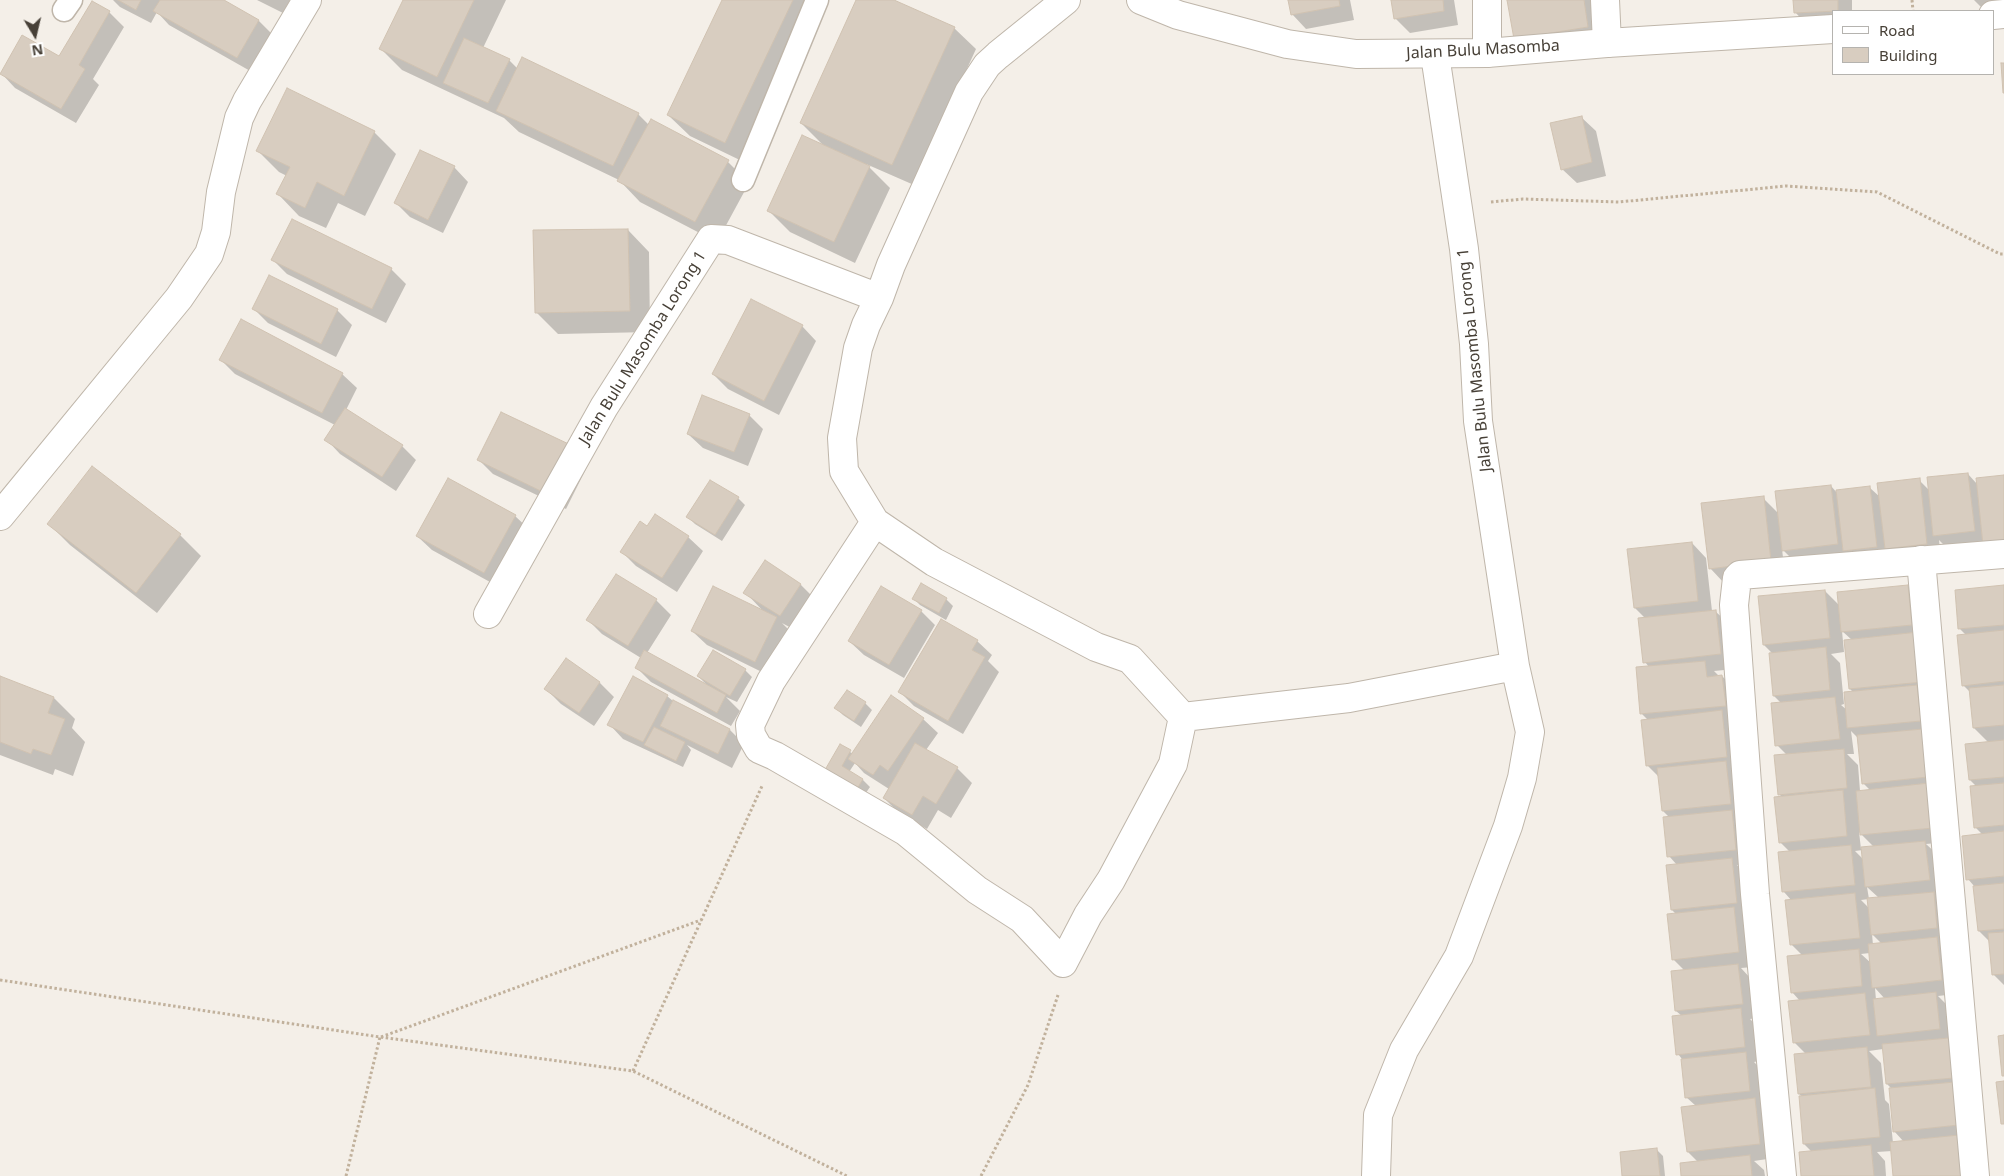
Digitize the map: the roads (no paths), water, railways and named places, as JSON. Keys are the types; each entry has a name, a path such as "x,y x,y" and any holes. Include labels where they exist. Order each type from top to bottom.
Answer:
{"street":[{"path":"0,516 179,298 209,254 216,232 221,192 240,118 247,101 307,0"},
{"path":"1066,0 987,65 969,92 891,265 858,348 842,438 844,471 875,522 934,562 1096,647 1130,658 1183,717"},
{"name":"Jalan Bulu Masomba","path":"1141,0 1178,14 1287,44 1356,54 1435,55 1487,53 1832,28"},
{"path":"1487,0 1487,53"},
{"path":"1605,0 1608,43"},
{"name":"Jalan Bulu Masomba Lorong 1","path":"1376,1176 1378,1115 1404,1050 1459,956 1508,826 1522,778 1530,732 1515,666 1478,421 1474,344 1458,206 1435,55"},
{"name":"Jalan Bulu Masomba Lorong 1","path":"488,614 604,407 711,239 728,240 879,298"},
{"path":"875,522 771,681 750,725 751,735 759,749 775,756 905,831 977,890 1022,919 1063,963 1088,915 1111,880 1173,764 1183,717"},
{"path":"1782,1176 1755,894 1734,606 1736,582 1740,575 2004,554"},
{"path":"1921,560 1975,1176"},
{"path":"1183,717 1349,698 1515,666"}],"lane":[{"path":"743,180 817,0"}]}
